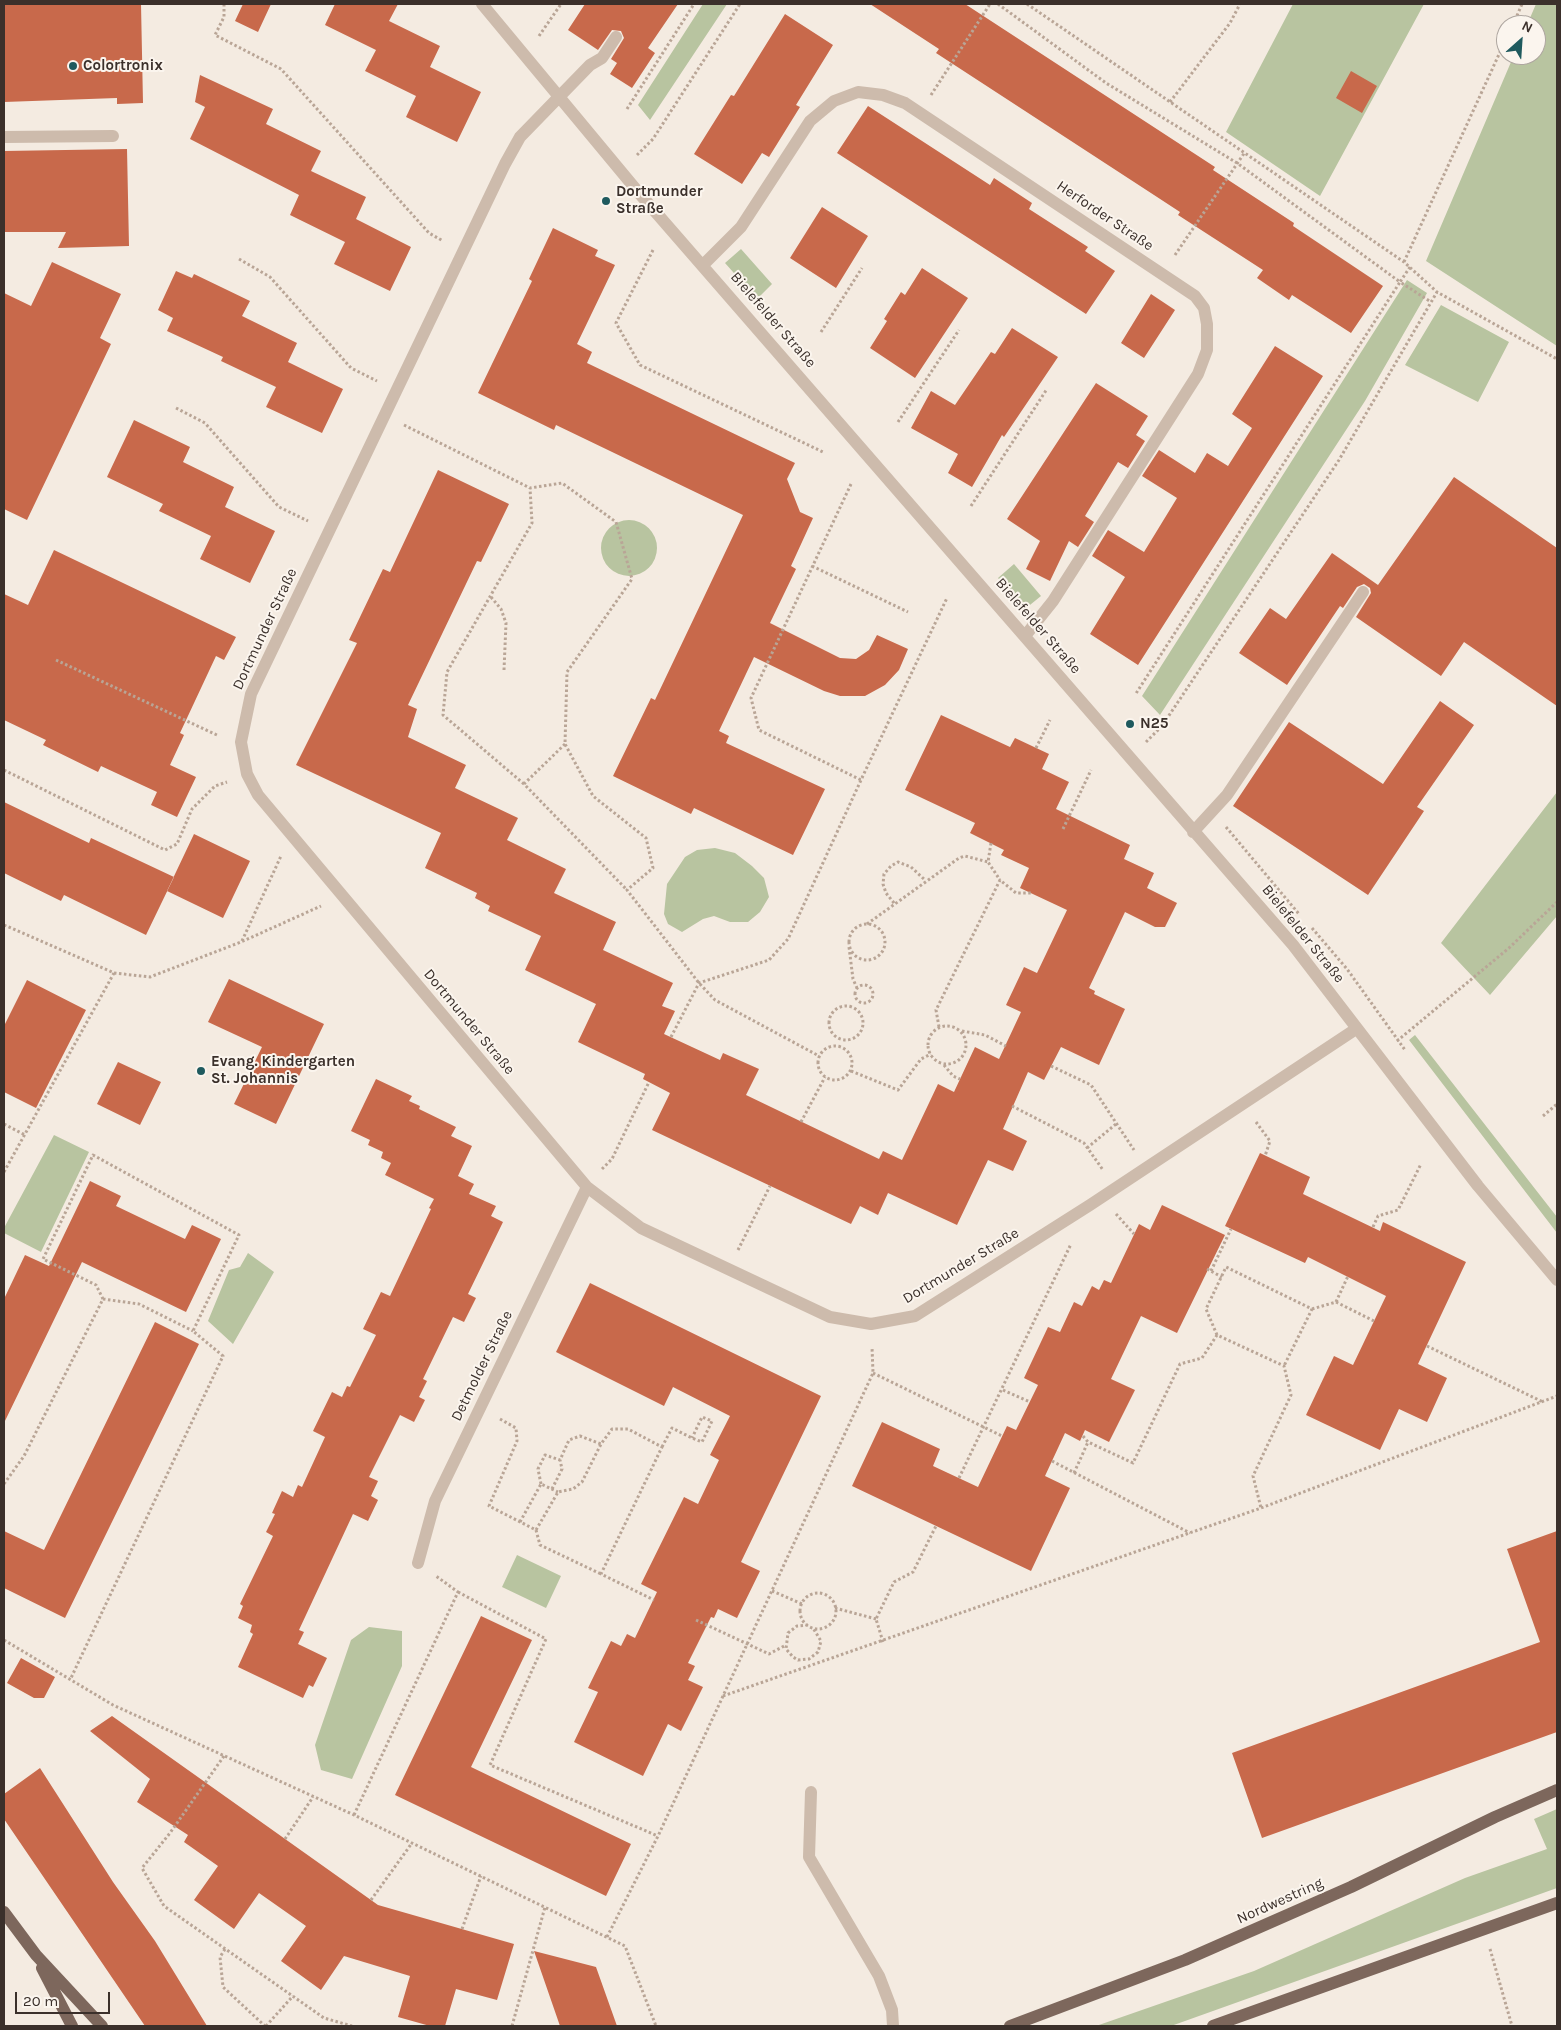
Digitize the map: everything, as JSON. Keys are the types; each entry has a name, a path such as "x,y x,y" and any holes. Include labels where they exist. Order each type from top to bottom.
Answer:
{"main road":[{"name":"Nordwestring","path":"1010,2026 1202,1953 1351,1887 1496,1817 1557,1790"},
{"path":"1212,2026 1557,1903"},
{"path":"4,1912 36,1955 102,2026"},
{"path":"36,1955 72,2026"}],"street":[{"name":"Bielefelder Straße","path":"482,4 621,171 1193,832 1294,945 1378,1058 1478,1186 1557,1280"},
{"name":"Dortmunder Straße","path":"616,37 602,58 590,65 561,97 520,137 383,415 251,694 241,742 247,774 258,795 587,1187 642,1228 830,1317 871,1324 914,1316 1115,1188 1356,1029"},
{"name":"Herforder Straße","path":"703,265 741,227 810,121 834,101 858,92 877,94 905,103 920,112 1195,296 1204,308 1207,324 1207,350 1198,374 1053,601 1025,636"},
{"path":"4,137 113,136"},
{"path":"1193,832 1226,795 1363,592"},
{"name":"Detmolder Straße","path":"418,1564 435,1501 587,1187"},
{"path":"811,1792 809,1857 879,1976 892,2010 893,2026"}],"path":[{"path":"224,4 224,17 215,35 281,69 429,234 463,251"},
{"path":"525,55 561,4"},
{"path":"628,109 694,4"},
{"path":"621,171 653,139 740,4"},
{"path":"920,112 990,4"},
{"path":"998,4 1106,84 1237,164 1400,282 1431,302"},
{"path":"1027,4 1404,262 1437,292 1557,359"},
{"path":"1170,102 1230,23 1240,4"},
{"path":"1404,262 1496,61"},
{"path":"1162,274 1245,152"},
{"path":"653,250 616,323 640,365 823,452"},
{"path":"239,259 270,277 352,368 396,390"},
{"path":"1135,694 1410,267"},
{"path":"820,332 862,268"},
{"path":"1130,759 1162,726 1339,460 1437,292"},
{"path":"898,422 959,330"},
{"path":"971,506 1047,389"},
{"path":"176,408 205,423 279,507 329,531"},
{"path":"383,415 530,488 562,483 616,522 632,579 567,672 565,744 593,796 646,838 653,868 627,890"},
{"path":"850,484 751,698 759,730 861,780"},
{"path":"530,488 532,523 447,672 443,714 524,784 627,890 699,983 715,1000 819,1056"},
{"path":"812,566 908,612"},
{"path":"490,597 501,609 506,623 504,670"},
{"path":"671,1037 699,983 769,960 788,939 947,598"},
{"path":"56,660 211,734 241,742"},
{"path":"1036,748 1050,720"},
{"path":"524,784 565,744"},
{"path":"4,770 165,850 177,844 192,809 215,786 247,774"},
{"path":"1063,829 1092,770"},
{"path":"242,942 291,834"},
{"path":"988,862 991,844"},
{"path":"857,988 852,979 850,943 853,931 857,927 867,924 925,880 959,858 965,856 988,862 1000,880 1016,893 1031,893"},
{"path":"894,903 886,893 883,884 884,874 891,866 898,862 911,867 925,880"},
{"path":"939,1027 936,1010 1000,880"},
{"path":"4,925 114,973 150,977 242,942 342,897"},
{"path":"1378,1058 1509,948 1557,902"},
{"path":"850,943 854,954 859,958 871,959 881,954 884,948 885,937 878,927 867,924"},
{"path":"4,1172 114,973"},
{"path":"856,1010 845,1006 836,1009 830,1016 829,1027 836,1037 845,1040 855,1038 861,1031 863,1022 856,1010 857,1001 855,993 857,988 863,985 869,986 874,994 869,1002 863,1004 857,1001"},
{"path":"960,1079 953,1076 943,1064 932,1058 928,1047 930,1035 939,1027 951,1025 962,1031 985,1035 1006,1046"},
{"path":"943,1064 956,1062 964,1054 967,1042 962,1031"},
{"path":"843,1048 845,1040"},
{"path":"834,1046 843,1048 849,1054 852,1063 851,1071 844,1078 834,1081 825,1077 818,1068 819,1056 825,1050 834,1046"},
{"path":"851,1071 898,1090 921,1059 931,1054"},
{"path":"1051,1066 1091,1085 1146,1167"},
{"path":"801,1122 825,1077"},
{"path":"587,1187 612,1159 649,1082"},
{"path":"1543,1116 1557,1104"},
{"path":"1242,1105 1270,1141 1265,1156"},
{"path":"1012,1106 1084,1143 1115,1188"},
{"path":"4,1124 25,1135"},
{"path":"1087,1148 1116,1124"},
{"path":"103,1299 96,1285 43,1258 93,1155 239,1235 193,1331"},
{"path":"1373,1227 1378,1216 1398,1210 1421,1164"},
{"path":"729,1268 770,1186"},
{"path":"1222,1277 1209,1270 1231,1229"},
{"path":"959,1478 1003,1390 1073,1240"},
{"path":"1284,1366 1217,1334 1206,1309 1226,1267 1312,1309 1336,1302 1374,1321"},
{"path":"1336,1302 1348,1276"},
{"path":"70,1678 223,1356 193,1331 139,1304 103,1299"},
{"path":"4,1484 24,1456 103,1299"},
{"path":"1261,1508 1253,1476 1291,1394 1284,1366 1312,1309"},
{"path":"1082,1436 1088,1442 1133,1463 1180,1364 1202,1358 1217,1334"},
{"path":"1427,1346 1544,1402"},
{"path":"607,1936 658,1836 873,1372 1002,1436"},
{"path":"1003,1390 1030,1402"},
{"path":"723,1696 883,1642 1261,1508 1557,1396"},
{"path":"480,1408 516,1428 518,1441 489,1506 536,1530"},
{"path":"601,1574 672,1428 692,1438 702,1442 712,1421 702,1417 692,1438"},
{"path":"541,1484 558,1492 573,1489 582,1482 601,1444 612,1429 628,1429 662,1447"},
{"path":"552,1489 562,1469 560,1460 569,1440 580,1436 601,1444"},
{"path":"1074,1473 1088,1442"},
{"path":"520,1522 541,1484 538,1469 545,1455 560,1460"},
{"path":"1052,1460 1190,1533"},
{"path":"558,1492 536,1530 540,1545 654,1600"},
{"path":"883,1642 876,1619 894,1582 913,1572 936,1526"},
{"path":"418,1564 458,1592 546,1639 490,1765 658,1836"},
{"path":"772,1591 802,1604"},
{"path":"354,1815 458,1592"},
{"path":"821,1593 832,1599 835,1616 828,1625 818,1629 808,1625 801,1616 802,1604 810,1595 821,1593"},
{"path":"835,1608 876,1619"},
{"path":"696,1620 769,1654 786,1645"},
{"path":"808,1625 792,1629 786,1638 789,1653 798,1660 804,1660 818,1652 821,1641 813,1627"},
{"path":"4,1640 113,1705 354,1815 625,1946 656,2026"},
{"path":"224,1756 170,1833 142,1868 164,1906 324,2018 352,2026"},
{"path":"285,1839 313,1797"},
{"path":"371,1900 412,1843"},
{"path":"462,1929 481,1876"},
{"path":"512,2026 545,1907"},
{"path":"1485,1929 1512,2026"},
{"path":"225,1949 220,1957 224,1987 266,2026 293,1996"}],"green space":[{"path":"703,4 727,4 650,120 638,105"},
{"path":"1293,4 1424,4 1320,196 1226,132"},
{"path":"1536,4 1557,4 1557,346 1426,261 1510,65 1546,65 1546,15 1531,15"},
{"path":"741,249 772,284 757,299 725,263"},
{"path":"1407,280 1427,293 1365,401 1160,715 1142,696"},
{"path":"1441,305 1509,342 1478,402 1405,365"},
{"path":"624,520 634,520 649,528 655,537 657,548 655,559 649,568 634,576 624,576 613,571 606,564 601,553 601,543 606,532 613,525"},
{"path":"1014,564 1041,596 1025,609 998,578"},
{"path":"1557,792 1557,916 1490,995 1441,943"},
{"path":"715,848 735,853 752,866 764,878 769,897 760,912 748,922 730,922 714,916 703,919 682,932 668,924 664,914 667,884 685,857 697,850"},
{"path":"1415,1035 1557,1217 1557,1233 1409,1040"},
{"path":"54,1135 89,1152 41,1252 4,1233 4,1228"},
{"path":"248,1253 274,1272 233,1344 208,1321 229,1270 240,1267"},
{"path":"517,1555 561,1576 546,1608 502,1587"},
{"path":"369,1627 402,1631 402,1666 352,1779 321,1770 315,1745 351,1640"},
{"path":"1557,1809 1557,1888 1171,2026 1096,2026 1254,1971 1465,1878 1547,1849 1534,1819"}],"building":[{"name":"Colortronix","path":"4,4 141,4 143,103 117,104 117,98 4,102"},
{"path":"243,4 271,4 258,32 235,21"},
{"path":"335,4 398,4 389,21 440,46 430,67 481,92 457,142 406,117 416,96 365,71 376,50 325,25"},
{"path":"585,4 678,4 648,48 655,53 632,88 610,74 617,63 611,59 624,38 621,31 612,30 598,50 568,30"},
{"path":"870,4 965,4 1215,167 1213,170 1294,223 1293,226 1383,286 1351,333 1292,295 1289,300 1257,278 1263,270 1178,215 1180,212 936,53 939,49"},
{"path":"785,14 833,45 796,105 800,107 769,157 762,153 742,184 694,154 731,95 734,96"},
{"path":"1351,71 1377,86 1362,113 1336,98"},
{"path":"200,75 273,109 266,124 321,151 311,171 366,197 356,219 411,247 390,291 334,264 345,242 290,215 299,195 190,139 205,107 195,102"},
{"path":"868,106 990,185 994,178 1032,203 1029,209 1088,247 1085,251 1115,271 1086,314 837,153"},
{"path":"127,149 129,246 58,248 66,232 4,232 4,151"},
{"path":"822,207 868,236 836,288 790,258"},
{"path":"553,228 598,250 595,256 615,265 577,344 592,352 587,363 795,463 787,479 800,512 813,518 791,566 796,569 770,623 840,658 856,659 869,650 877,635 908,649 899,670 885,685 865,696 840,696 824,691 754,657 719,731 729,736 726,743 825,789 793,855 694,808 691,814 613,776 651,698 655,700 743,515 556,425 554,430 478,393 532,281 529,279"},
{"path":"52,262 121,294 100,338 111,344 27,520 4,509 4,293 31,306"},
{"path":"922,268 968,298 915,378 870,348 887,321 884,319 901,292 905,295"},
{"path":"176,271 192,278 194,274 250,301 242,316 297,343 288,362 343,389 322,433 266,407 276,387 221,361 223,357 167,331 173,318 158,310"},
{"path":"1151,294 1175,310 1144,358 1121,343"},
{"path":"1012,328 1058,357 1004,437 1002,435 972,487 948,473 958,454 911,428 931,391 955,405 991,352 995,354"},
{"path":"1275,346 1323,376 1138,665 1090,634 1125,577 1092,556 1108,530 1144,552 1177,498 1142,476 1159,450 1195,473 1207,453 1228,466 1252,428 1232,414"},
{"path":"1096,383 1148,416 1136,435 1145,441 1128,468 1118,462 1085,516 1094,522 1078,547 1069,541 1050,581 1026,569 1040,541 1007,519"},
{"path":"134,420 190,447 183,462 234,487 225,507 275,531 250,583 200,559 211,536 159,511 163,504 107,477"},
{"path":"438,470 509,504 481,562 477,561 408,705 417,709 408,737 466,765 455,788 518,818 507,840 566,869 554,893 616,922 603,950 673,983 662,1006 675,1011 664,1034 720,1060 723,1053 759,1069 746,1095 879,1159 883,1151 902,1160 938,1084 954,1092 975,1047 999,1059 1021,1012 1006,1005 1024,967 1037,973 1067,910 1020,888 1029,868 1001,855 1004,850 970,833 975,823 905,790 941,715 1010,747 1015,738 1049,754 1042,769 1069,782 1056,809 1130,845 1124,859 1154,873 1147,888 1177,903 1165,927 1155,927 1125,912 1089,988 1095,991 1094,994 1125,1009 1099,1065 1061,1047 1044,1080 1028,1072 1003,1129 1027,1141 1013,1171 988,1160 957,1225 888,1193 878,1215 860,1206 851,1224 652,1130 670,1093 643,1079 645,1074 578,1042 596,1004 525,970 541,936 488,911 490,906 475,898 477,893 425,868 441,833 296,765 357,643 349,640 383,569 390,572"},
{"path":"1454,477 1557,548 1557,706 1464,642 1441,676 1356,617 1371,593 1370,588 1364,584 1357,587 1343,608 1340,606 1287,685 1239,653 1270,608 1286,619 1332,553 1378,585"},
{"path":"54,550 236,637 224,660 216,656 180,733 184,735 170,765 196,777 177,817 151,805 157,792 101,766 98,772 43,745 46,740 4,720 4,594 28,605"},
{"path":"1440,701 1474,725 1417,807 1424,811 1368,895 1233,806 1289,722 1383,784"},
{"path":"4,802 89,843 91,838 174,877 146,935 64,895 61,901 4,873"},
{"path":"194,834 250,861 223,918 167,891"},
{"path":"229,979 324,1024 276,1124 234,1104 262,1047 208,1022"},
{"path":"27,980 86,1010 36,1108 4,1092 4,1026"},
{"path":"118,1062 161,1082 140,1125 97,1104"},
{"path":"376,1079 412,1096 409,1101 420,1106 419,1109 456,1127 451,1136 472,1146 458,1176 474,1184 469,1194 496,1206 491,1216 503,1222 468,1294 476,1298 464,1322 453,1317 423,1379 427,1381 419,1397 425,1400 414,1422 400,1415 369,1477 378,1481 371,1496 378,1500 368,1521 353,1514 299,1630 304,1632 298,1644 327,1658 313,1687 309,1685 303,1698 238,1667 253,1634 250,1632 252,1625 238,1618 243,1606 240,1604 273,1536 266,1532 275,1514 272,1513 282,1491 293,1497 298,1485 302,1487 325,1437 313,1431 332,1392 342,1397 347,1386 350,1387 376,1335 363,1329 381,1292 390,1296 434,1199 385,1175 391,1163 381,1158 383,1152 368,1145 370,1140 351,1131"},
{"path":"1260,1153 1310,1177 1303,1194 1380,1231 1383,1222 1466,1262 1418,1364 1447,1378 1427,1422 1399,1409 1380,1450 1306,1415 1334,1356 1353,1365 1386,1296 1308,1257 1305,1263 1225,1226"},
{"path":"90,1181 121,1196 116,1206 185,1239 192,1225 221,1239 186,1312 82,1262 4,1423 4,1299 25,1255 49,1266"},
{"path":"1162,1205 1225,1235 1177,1333 1141,1316 1111,1379 1135,1390 1109,1442 1085,1430 1080,1441 1065,1433 1045,1476 1070,1488 1031,1571 852,1486 882,1422 940,1449 933,1466 978,1487 1007,1426 1016,1430 1038,1385 1024,1378 1048,1327 1060,1332 1074,1302 1082,1306 1092,1286 1099,1290 1104,1280 1111,1283 1139,1224 1150,1230"},
{"path":"590,1283 821,1396 741,1562 760,1571 737,1618 718,1609 714,1618 711,1617 688,1663 695,1666 688,1680 703,1687 681,1731 668,1724 643,1776 574,1742 598,1692 588,1688 611,1641 621,1646 627,1634 635,1638 657,1592 641,1584 684,1497 698,1504 719,1460 710,1455 730,1416 673,1387 664,1406 556,1352"},
{"path":"155,1322 199,1344 65,1618 4,1588 4,1531 44,1550"},
{"path":"1557,1531 1557,1732 1262,1838 1232,1753 1540,1642 1507,1549"},
{"path":"481,1616 532,1640 471,1767 631,1844 606,1896 395,1795"},
{"path":"21,1658 55,1677 44,1698 34,1698 7,1683"},
{"path":"112,1716 378,1905 514,1944 497,2000 456,1989 445,2026 430,2026 398,2017 410,1976 344,1956 321,1990 281,1961 306,1926 259,1893 234,1929 194,1900 218,1866 184,1842 188,1835 137,1802 150,1779 90,1731"},
{"path":"40,1768 113,1882 155,1941 207,2026 145,2026 4,1819 4,1794"},
{"path":"534,1951 596,1967 617,2026 560,2026"}],"place":[{"name":"Colortronix","path":"73,66"},
{"name":"Dortmunder Straße","path":"606,201"},
{"name":"N25","path":"1130,724"},
{"name":"Evang. Kindergarten St. Johannis","path":"201,1071"}]}
